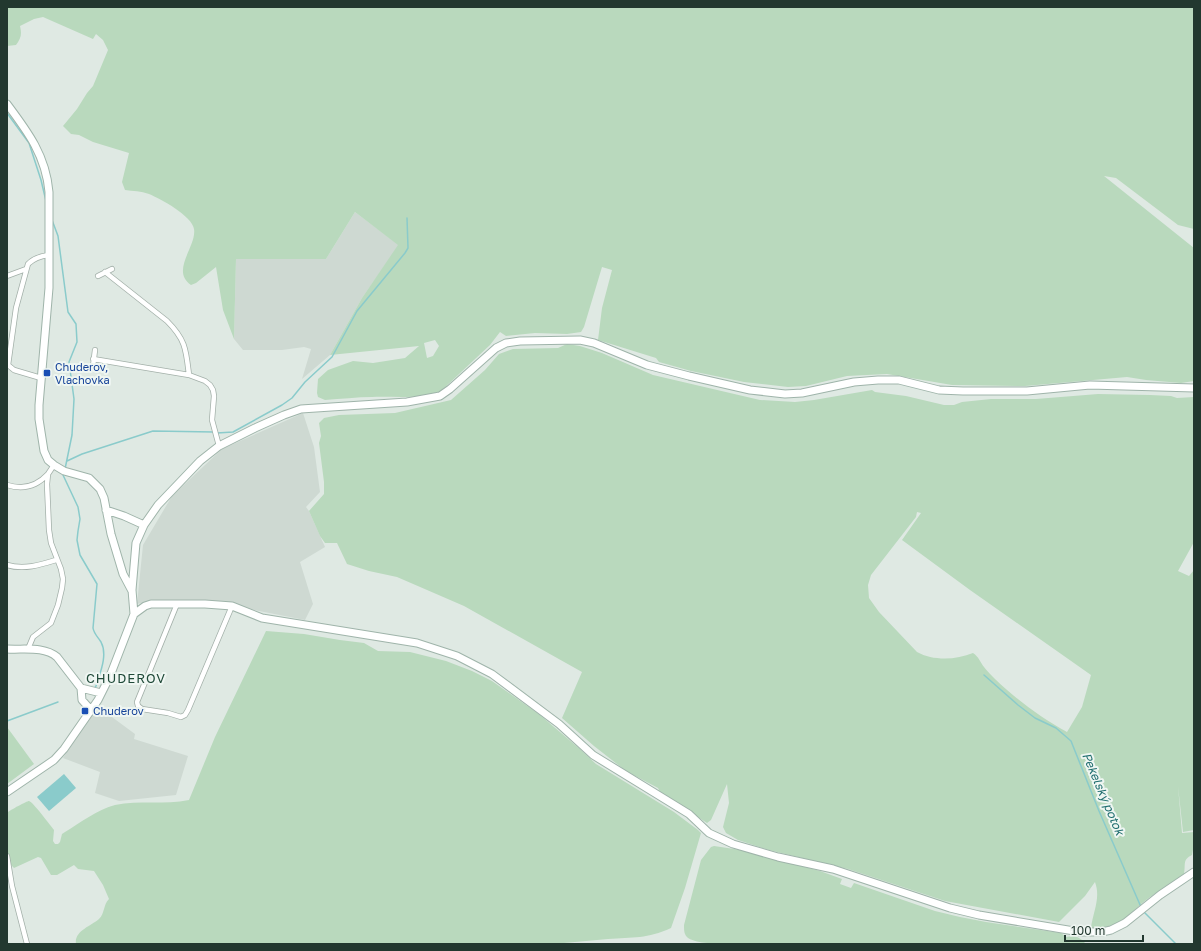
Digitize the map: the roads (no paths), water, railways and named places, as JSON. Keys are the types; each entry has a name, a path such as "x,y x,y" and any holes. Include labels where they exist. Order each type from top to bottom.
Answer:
{"street":[{"path":"7,104 34,145 44,164 48,177 49,288 39,419 44,451 48,460 54,465 63,470 89,478 100,489 104,498 111,534 123,574 132,591"},
{"path":"41,378 14,370 8,365 16,308 26,269 31,260 40,256 49,255"},
{"path":"7,276 26,269"},
{"path":"98,276 112,269"},
{"path":"105,272 175,329 182,338 185,347 189,375"},
{"path":"7,792 54,760 64,749 91,710 99,692 110,676 134,614 132,591 136,543 144,525 158,505 200,461 219,446 255,428 301,409 413,401 440,396 496,348 506,343 520,341 580,340 594,343 647,365 750,390 785,394 802,393 854,382 878,380 899,380 939,390 964,391 1027,391 1090,385 1194,388"},
{"path":"93,366 95,350"},
{"path":"93,359 189,375 205,381 213,390 212,420 219,446"},
{"path":"7,485 23,487 35,485 48,474 54,465"},
{"path":"28,649 33,637 51,622 58,605 63,579 61,569 56,560 51,543 49,530 48,474"},
{"path":"106,510 144,525"},
{"path":"7,565 32,567 56,560"},
{"path":"134,614 145,606 151,604 205,604 232,606 262,618 417,643 457,656 492,674 559,724 593,755 689,814 709,833 733,844 833,869 950,908 1080,932 1102,932 1118,927 1146,906 1193,875"},
{"path":"177,604 137,702 138,706 142,709 168,713 181,717 185,715 188,710 232,606"},
{"path":"7,649 42,650 53,654 57,657 91,710"},
{"path":"82,694 89,690 99,692"},
{"path":"7,856 12,886 27,944"}],"water":[{"path":"64,774 76,788 49,811 37,797"}],"waterway":[{"path":"7,113 29,143 46,201"},
{"path":"217,433 233,432 282,405 292,398 305,382 332,357 357,311 408,248 407,218"},
{"path":"52,220 58,236 68,312 76,324 77,342 69,362 74,399 72,435 65,469"},
{"path":"67,461 82,454 153,431 214,432"},
{"path":"64,473 63,475 78,507 80,519 77,540 80,555 97,584 93,628 103,647 104,658 94,689"},
{"name":"Pekelský potok","path":"984,675 1035,718 1056,728 1071,741 1099,811 1141,907"},
{"path":"7,721 58,702"},
{"name":"Pekelský potok","path":"1144,912 1176,944"}],"place":[{"name":"Chuderov, Vlachovka","path":"47,373"},
{"name":"Chuderov","path":"85,711"}],"district":[{"name":"CHUDEROV","path":"126,678"}]}
